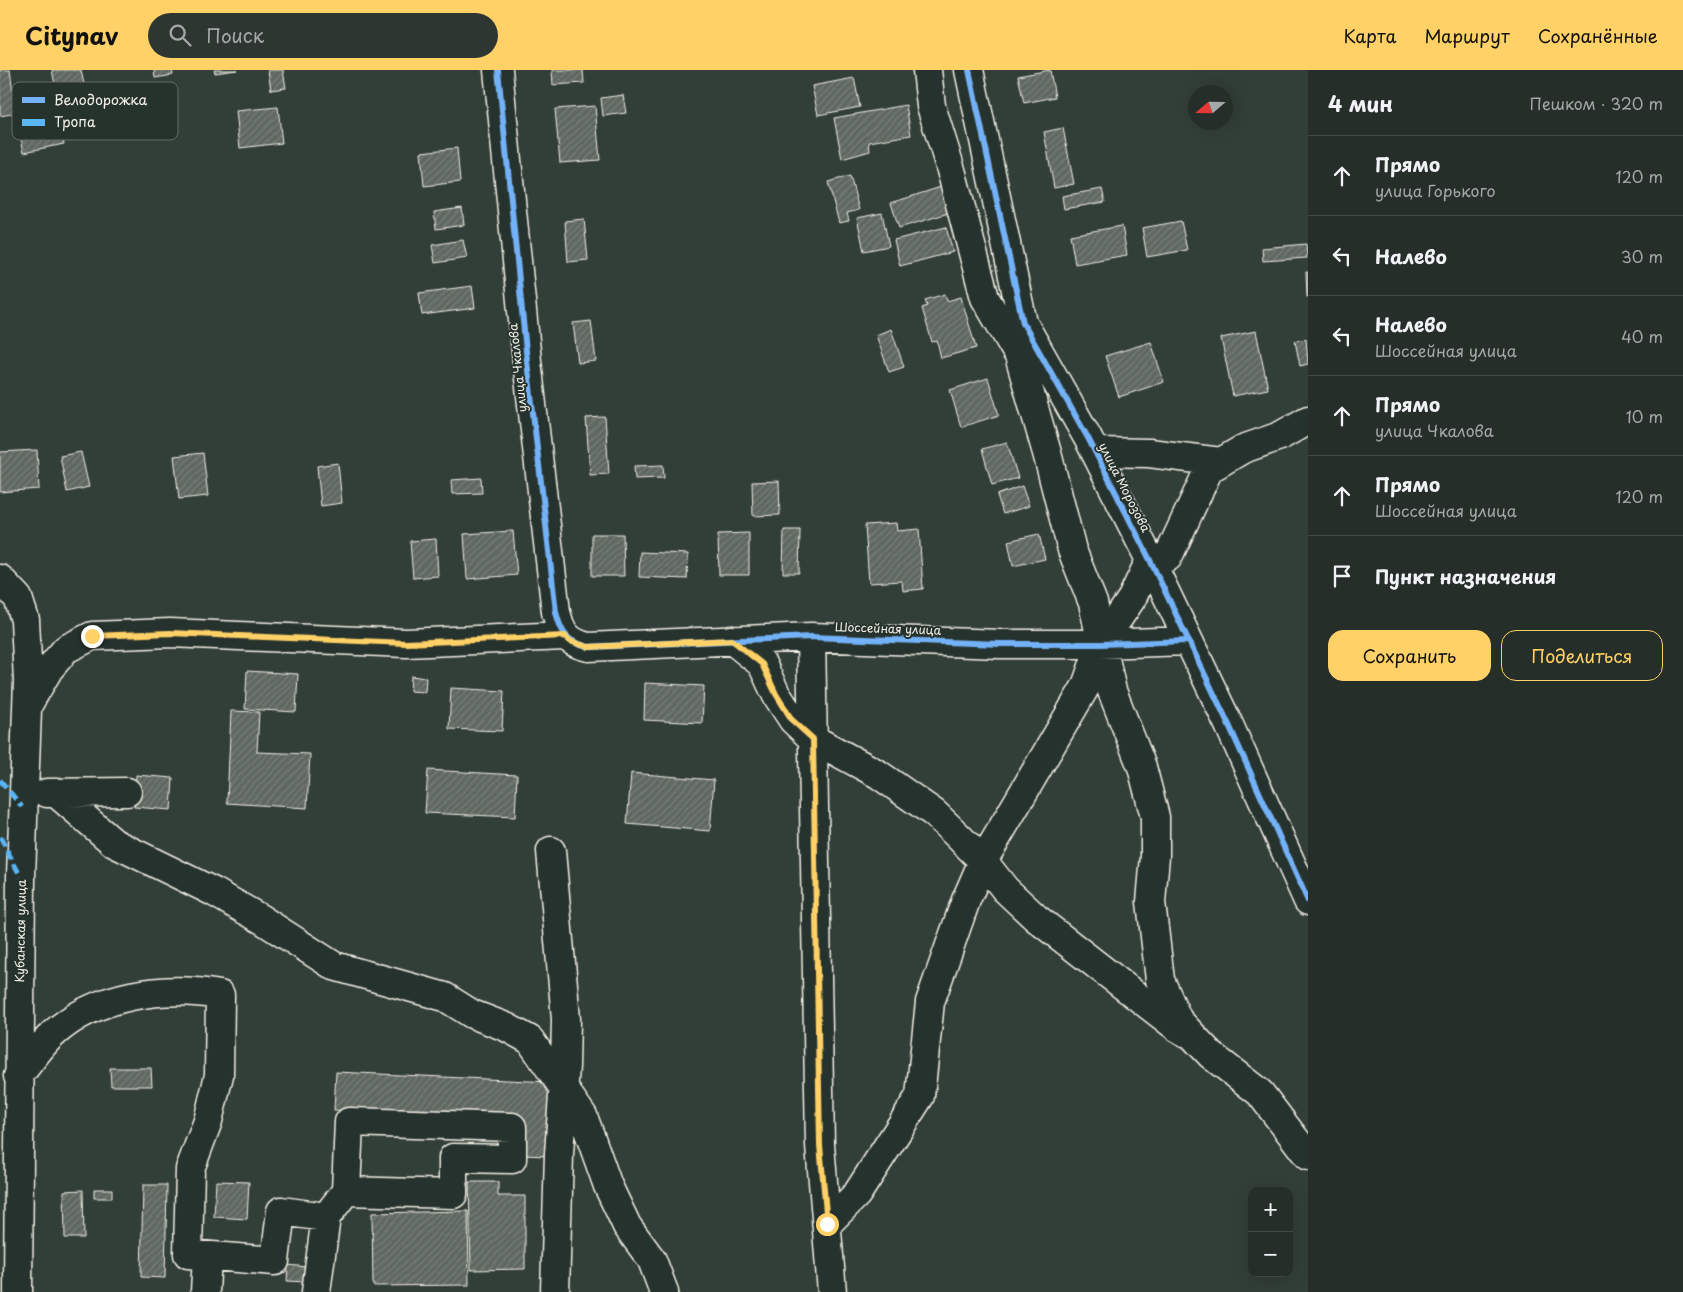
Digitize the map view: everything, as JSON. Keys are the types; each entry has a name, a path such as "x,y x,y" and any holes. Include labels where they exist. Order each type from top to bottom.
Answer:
{"street":[{"name":"улица Чкалова","path":"498,70 527,361 556,612 560,627 577,641"},
{"path":"927,70 931,106 951,170 984,298 1019,356 1072,550 1093,603 1112,691 1142,767 1155,817 1155,856 1151,902 1160,980 1178,1020 1211,1054"},
{"name":"улица Морозова","path":"969,70 1023,323 1095,452 1150,560 1187,641 1229,725 1308,901"},
{"path":"827,1224 857,1194 920,1096 930,1002 966,900 983,862 1086,686 1102,644 1132,598 1150,560 1168,557 1209,469 1243,449 1280,436 1308,420"},
{"path":"1095,452 1149,453 1221,462"},
{"name":"Кубанская улица","path":"0,580 18,598 25,620 28,655 23,792 18,1076 18,1292"},
{"name":"Шоссейная улица","path":"27,706 49,669 66,649 92,636 170,633 406,643 732,640 810,637 1000,644 1102,644 1187,641"},
{"path":"810,637 820,1145 832,1292"},
{"path":"732,640 762,664 776,694 792,720 813,739 878,774 919,802 956,834 983,862 1005,889 1036,918 1260,1093 1308,1156"},
{"path":"23,792 128,792"},
{"path":"56,793 114,843 214,892 334,966 445,997 472,1014 506,1027 530,1040 583,1116 608,1186 627,1226 652,1260 664,1292"},
{"path":"551,851 566,1019 564,1089 559,1154 555,1292"},
{"path":"18,1076 53,1034 79,1015 110,1002 155,991 195,990 220,995 219,1075 208,1120 190,1169 188,1254 275,1262 281,1211 326,1216"},
{"path":"316,1292 326,1216 346,1191 349,1122 512,1127 512,1159 453,1158 453,1194 346,1191"},
{"path":"205,1292 206,1256"}],"building":[{"path":"0,70 10,70 12,114 0,116"},
{"path":"52,70 81,70 84,82 54,82"},
{"path":"154,70 172,70 173,75 155,78"},
{"path":"214,70 237,70 215,73"},
{"path":"268,70 283,70 286,88 271,90"},
{"path":"552,70 583,70 584,83 553,85"},
{"path":"1050,70 1055,97 1024,103 1018,76"},
{"path":"854,78 860,107 818,115 812,86"},
{"path":"623,95 626,113 603,116 601,98"},
{"path":"906,105 911,135 869,142 870,151 842,159 834,118"},
{"path":"595,106 600,160 560,163 555,109"},
{"path":"278,107 282,143 240,148 236,111"},
{"path":"1063,128 1074,184 1054,188 1044,132"},
{"path":"21,140 63,140 64,144 24,152"},
{"path":"457,148 460,182 424,186 421,152"},
{"path":"850,176 859,210 847,213 849,221 839,223 828,182"},
{"path":"944,186 952,212 899,228 891,203"},
{"path":"1102,189 1105,202 1064,209 1062,196"},
{"path":"462,208 464,225 436,229 434,212"},
{"path":"882,213 889,246 864,251 857,218"},
{"path":"584,219 588,260 568,262 565,221"},
{"path":"1181,221 1187,250 1147,257 1142,228"},
{"path":"1122,226 1127,255 1075,264 1070,235"},
{"path":"946,227 953,252 900,266 894,240"},
{"path":"463,240 467,258 435,263 432,245"},
{"path":"1306,244 1307,258 1263,261 1262,248"},
{"path":"1306,272 1308,272 1308,297 1307,297"},
{"path":"472,286 475,308 422,315 419,293"},
{"path":"945,294 947,301 961,297 976,348 941,358 937,341 932,342 922,308 927,306 925,300"},
{"path":"591,321 596,361 578,363 573,323"},
{"path":"891,329 904,367 889,372 876,335"},
{"path":"1256,331 1268,389 1233,396 1221,338"},
{"path":"1306,339 1308,364 1300,366 1295,341"},
{"path":"1151,342 1164,382 1119,397 1105,356"},
{"path":"988,378 999,415 961,427 950,390"},
{"path":"605,417 609,474 590,475 586,418"},
{"path":"1007,442 1018,478 992,485 982,449"},
{"path":"37,450 39,489 0,492 0,452"},
{"path":"81,452 89,487 67,492 60,456"},
{"path":"203,453 208,496 179,499 174,456"},
{"path":"338,463 342,503 321,506 317,466"},
{"path":"663,465 664,478 635,479 634,466"},
{"path":"481,478 482,493 452,494 451,480"},
{"path":"779,481 780,515 753,516 752,482"},
{"path":"1022,486 1029,506 1003,514 997,495"},
{"path":"896,523 897,531 919,529 923,589 903,591 902,581 869,583 865,525"},
{"path":"784,530 800,530 799,573 783,573"},
{"path":"513,531 517,575 467,579 464,534"},
{"path":"749,533 749,575 719,575 718,534"},
{"path":"592,534 623,534 624,576 592,576"},
{"path":"1039,534 1045,559 1013,566 1008,541"},
{"path":"436,539 438,576 413,578 410,541"},
{"path":"640,552 688,554 687,579 639,577"},
{"path":"247,671 298,674 296,712 245,709"},
{"path":"411,676 426,678 425,692 410,691"},
{"path":"645,683 704,686 702,723 644,720"},
{"path":"451,688 504,691 502,731 449,729"},
{"path":"231,711 259,712 257,752 310,754 307,808 227,803"},
{"path":"428,770 517,775 515,817 425,813"},
{"path":"631,773 714,780 710,831 627,824"},
{"path":"136,775 173,778 171,810 134,807"},
{"path":"110,1068 151,1068 152,1086 111,1086"},
{"path":"336,1072 550,1082 547,1156 522,1155 524,1119 334,1110"},
{"path":"216,1181 249,1182 247,1219 214,1217"},
{"path":"469,1182 498,1182 498,1196 525,1196 525,1269 471,1270"},
{"path":"143,1185 167,1185 165,1278 141,1277"},
{"path":"94,1189 112,1189 112,1198 94,1198"},
{"path":"83,1190 84,1238 65,1238 64,1191"},
{"path":"468,1211 469,1285 373,1286 372,1213"},
{"path":"288,1265 307,1267 306,1282 287,1281"}],"marked path":[{"path":"0,780 22,807"},
{"path":"0,837 21,877"}],"cycle path":[{"path":"498,70 527,361 556,612 560,626 566,636 588,647 811,637 1000,644 1101,644 1187,641"},
{"path":"969,70 1023,323 1088,438 1150,560 1229,725 1308,901"}],"route":[{"path":"92,636 170,633 406,643 565,636 570,641 588,647 732,640 762,664 776,694 792,720 813,739 820,1145 827,1224"}]}
